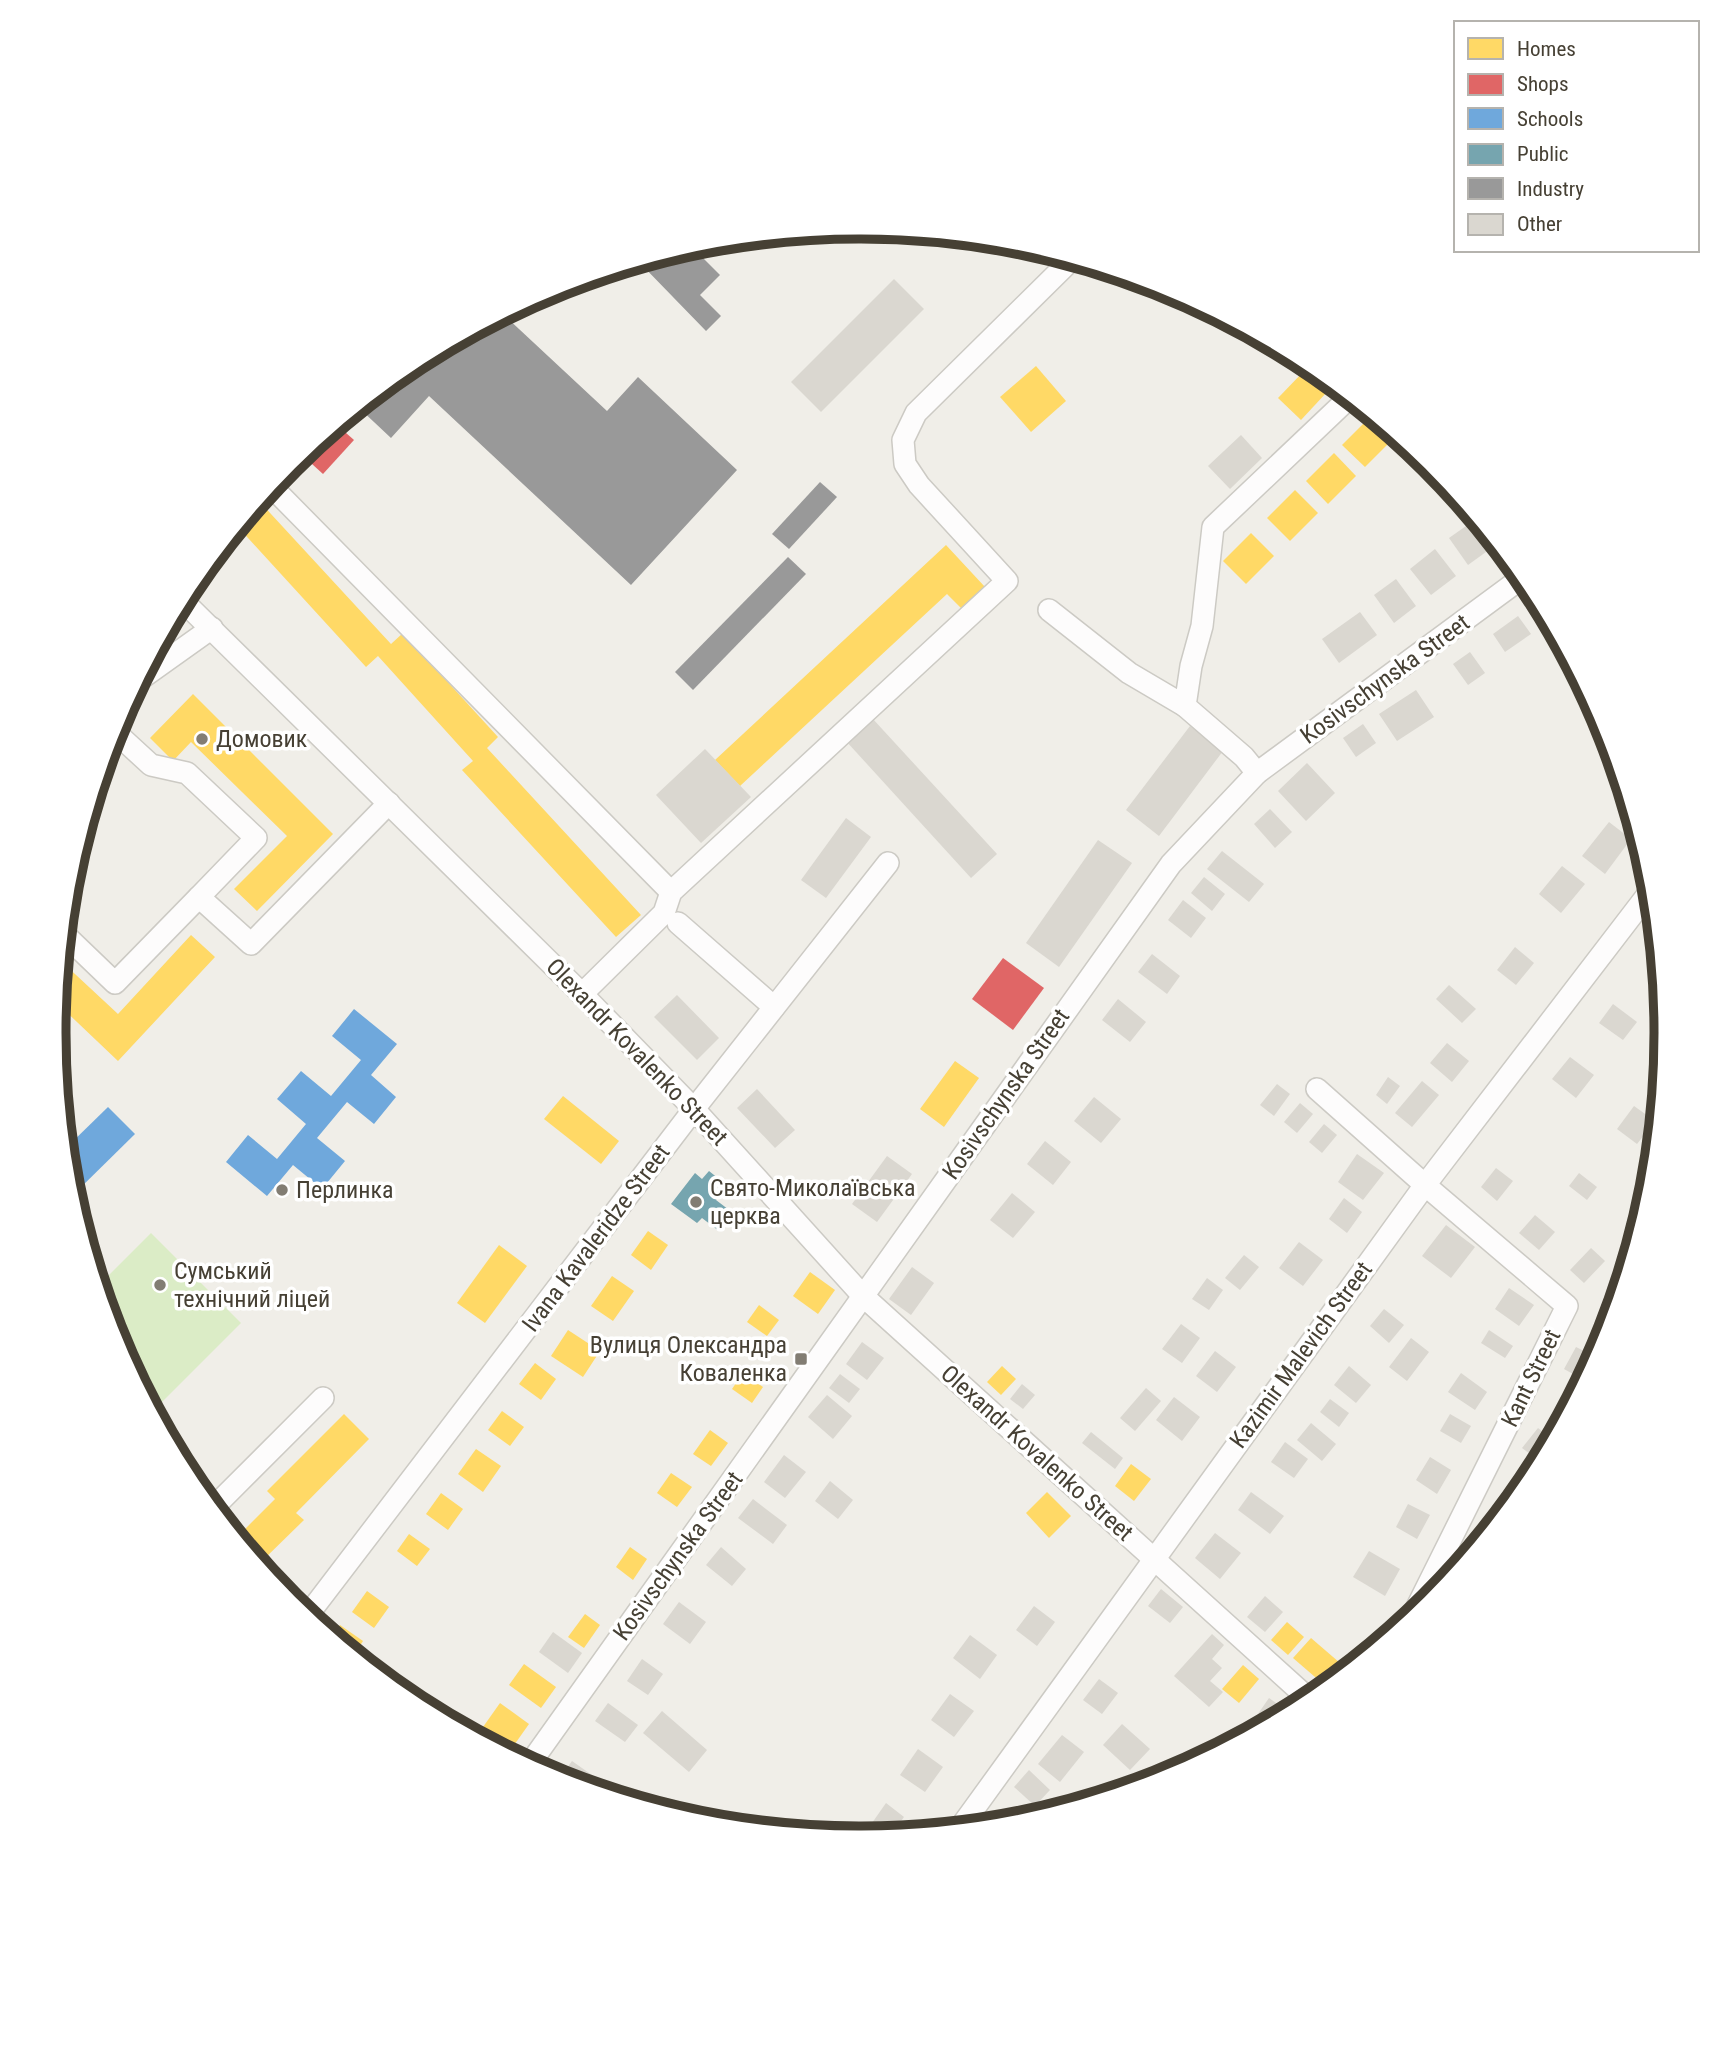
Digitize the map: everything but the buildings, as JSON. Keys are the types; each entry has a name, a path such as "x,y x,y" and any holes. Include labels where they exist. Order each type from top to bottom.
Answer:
{"street":[{"path":"582,994 664,913 671,892 1007,581 919,485 905,464 903,440 916,413 1065,266"},
{"path":"1185,706 1191,666 1202,626 1213,527 1343,403"},
{"path":"278,493 671,892"},
{"name":"Kosivschynska Street","path":"535,1756 1171,864 1257,773 1514,584"},
{"name":"Olexandr Kovalenko Street","path":"190,608 582,994 694,1109 863,1296 1301,1692"},
{"path":"1049,610 1129,673 1185,706 1244,757 1257,773"},
{"path":"155,668 212,628"},
{"path":"72,941 115,983 256,838 187,774 151,765 123,739"},
{"path":"199,897 251,944 389,803"},
{"name":"Ivana Kavaleridze Street","path":"314,1607 694,1109 888,863"},
{"name":"Kazimir Malevich Street","path":"967,1819 1425,1185 1642,902"},
{"path":"678,923 774,1007"},
{"path":"1317,1089 1425,1185"},
{"name":"Kant Street","path":"1425,1185 1567,1306 1426,1589"},
{"path":"220,1501 323,1398"}],"green space":[{"path":"151,1233 241,1323 160,1404 127,1336 106,1278"}],"place":[{"name":"Домовик","path":"202,739"},
{"name":"Перлинка","path":"282,1190"},
{"name":"Свято-Миколаївська церква","path":"696,1202"},
{"name":"Сумський технічний ліцей","path":"160,1285"},
{"name":"Вулиця Олександра Коваленка","path":"801,1359"}]}
